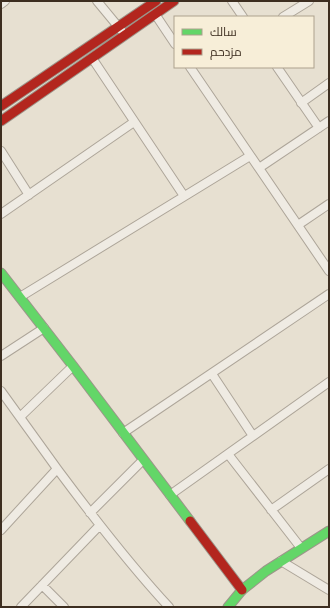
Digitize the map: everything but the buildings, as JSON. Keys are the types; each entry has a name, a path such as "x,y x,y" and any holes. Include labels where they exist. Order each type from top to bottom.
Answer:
{"street":[{"path":"1,4 5,1"},
{"path":"97,1 125,35"},
{"path":"1,106 156,1"},
{"path":"1,121 174,1"},
{"path":"232,1 242,16"},
{"path":"285,16 309,1"},
{"path":"155,14 174,42"},
{"path":"92,58 184,196"},
{"path":"191,68 329,271"},
{"path":"278,68 319,128"},
{"path":"301,103 329,83"},
{"path":"259,168 329,121"},
{"path":"1,214 134,122"},
{"path":"1,151 29,195"},
{"path":"20,297 250,156"},
{"path":"298,225 329,204"},
{"path":"1,273 242,590"},
{"path":"123,433 329,294"},
{"path":"1,356 44,328"},
{"path":"20,417 73,366"},
{"path":"212,374 253,436"},
{"path":"170,495 253,436 328,386"},
{"path":"1,391 90,513 132,565 169,607"},
{"path":"228,454 301,548"},
{"path":"90,513 143,460"},
{"path":"1,529 57,469"},
{"path":"271,510 329,469"},
{"path":"21,607 100,525"},
{"path":"228,607 242,590 266,571 329,531"},
{"path":"281,561 329,590"},
{"path":"42,585 64,607"}],"traffic: fast":[{"path":"1,273 190,521"},
{"path":"228,607 242,590 266,571 329,531"}],"traffic: jam":[{"path":"1,106 156,1"},
{"path":"1,121 174,1"},
{"path":"190,521 242,590"}]}
